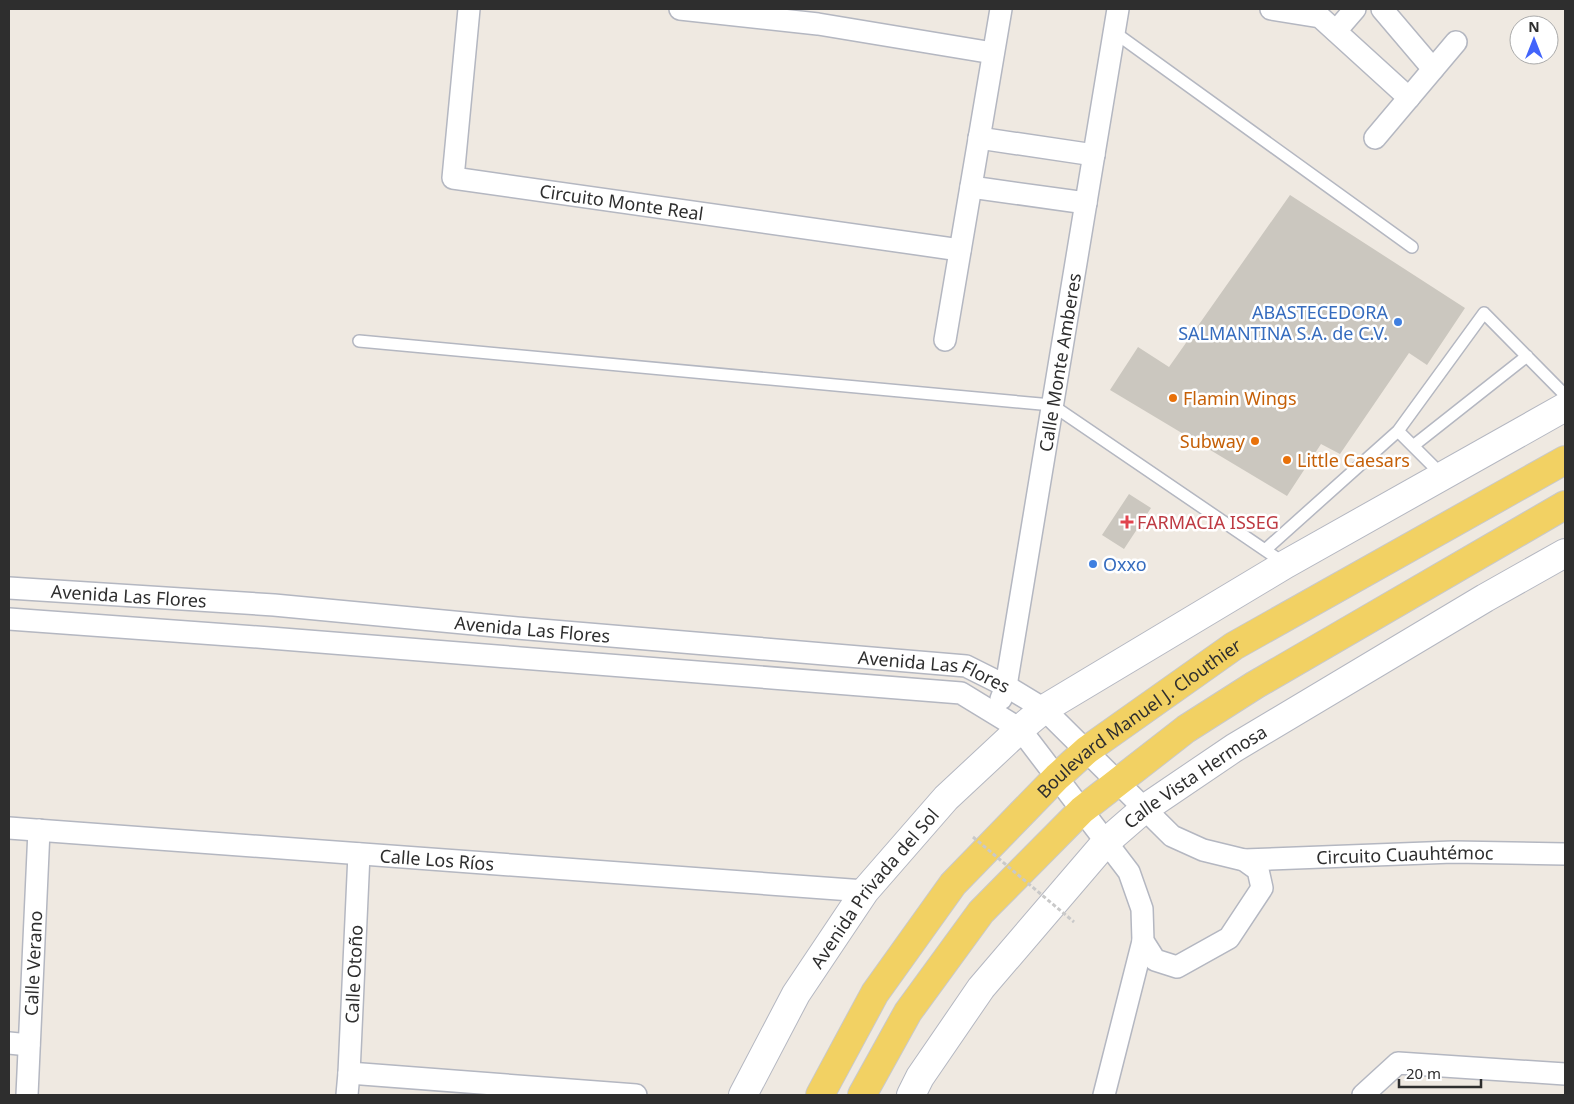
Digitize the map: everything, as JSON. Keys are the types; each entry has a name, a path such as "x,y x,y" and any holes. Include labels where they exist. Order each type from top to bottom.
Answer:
{"main road":[{"name":"Boulevard Manuel J. Clouthier","path":"820,1095 875,993 953,884 1056,777 1086,750 1234,646 1565,460"},
{"name":"Boulevard Manuel J. Clouthier","path":"862,1095 908,1012 982,912 1082,810 1186,729 1255,685 1565,505"}],"street":[{"name":"Circuito Monte Real","path":"468,9 453,178 960,250"},
{"path":"680,9 818,24 993,54"},
{"path":"945,340 1000,9"},
{"name":"Calle Monte Amberes","path":"996,714 1006,686 1118,9"},
{"path":"1272,9 1320,16 1409,98"},
{"path":"1336,31 1355,9"},
{"path":"1382,9 1433,69"},
{"path":"1375,138 1456,42"},
{"path":"979,138 1094,155"},
{"path":"971,187 1086,203"},
{"name":"Avenida Privada del Sol","path":"743,1095 796,994 865,892 946,798 1020,729 1044,709 1275,557 1443,476 1565,407"},
{"name":"Calle Vista Hermosa","path":"911,1095 920,1077 981,988 1106,842 1144,809 1234,748 1485,598 1565,553"},
{"name":"Avenida Las Flores","path":"9,588 274,604 516,628 966,666 1006,686 1044,709"},
{"path":"270,638 274,604"},
{"name":"Avenida Las Flores","path":"9,619 961,693 1020,729"},
{"path":"513,658 516,628"},
{"name":"Circuito Cuauhtémoc","path":"1044,709 1172,836 1203,850 1244,860 1453,852 1565,854"},
{"path":"1020,729 1129,872 1142,909 1143,941 1104,1095"},
{"name":"Calle Los Ríos","path":"9,828 865,892"},
{"name":"Calle Verano","path":"27,1095 19,1044 39,830"},
{"name":"Calle Otoño","path":"347,1095 359,854"},
{"path":"1143,941 1155,960 1177,967 1229,938 1262,888 1258,870 1244,860"},
{"path":"1363,1095 1398,1063 1565,1074"},
{"path":"349,1073 636,1095"}],"lane":[{"path":"1114,32 1412,248"},
{"path":"359,341 1052,405 1275,557 1398,432 1484,313 1565,395"},
{"path":"1413,446 1527,356"},
{"path":"1398,432 1443,476"}],"path":[{"path":"973,837 1074,922"}],"building":[{"path":"1290,195 1465,308 1427,365 1409,353 1340,454 1321,444 1287,496 1110,390 1138,347 1169,367"},
{"name":"FARMACIA ISSEG","path":"1129,494 1151,508 1124,549 1102,535"}],"place":[{"name":"ABASTECEDORA SALMANTINA S.A. de C.V.","path":"1398,322"},
{"name":"Flamin Wings","path":"1173,398"},
{"name":"Subway","path":"1255,441"},
{"name":"Little Caesars","path":"1287,460"},
{"name":"FARMACIA ISSEG","path":"1127,522"},
{"name":"Oxxo","path":"1093,564"}]}
